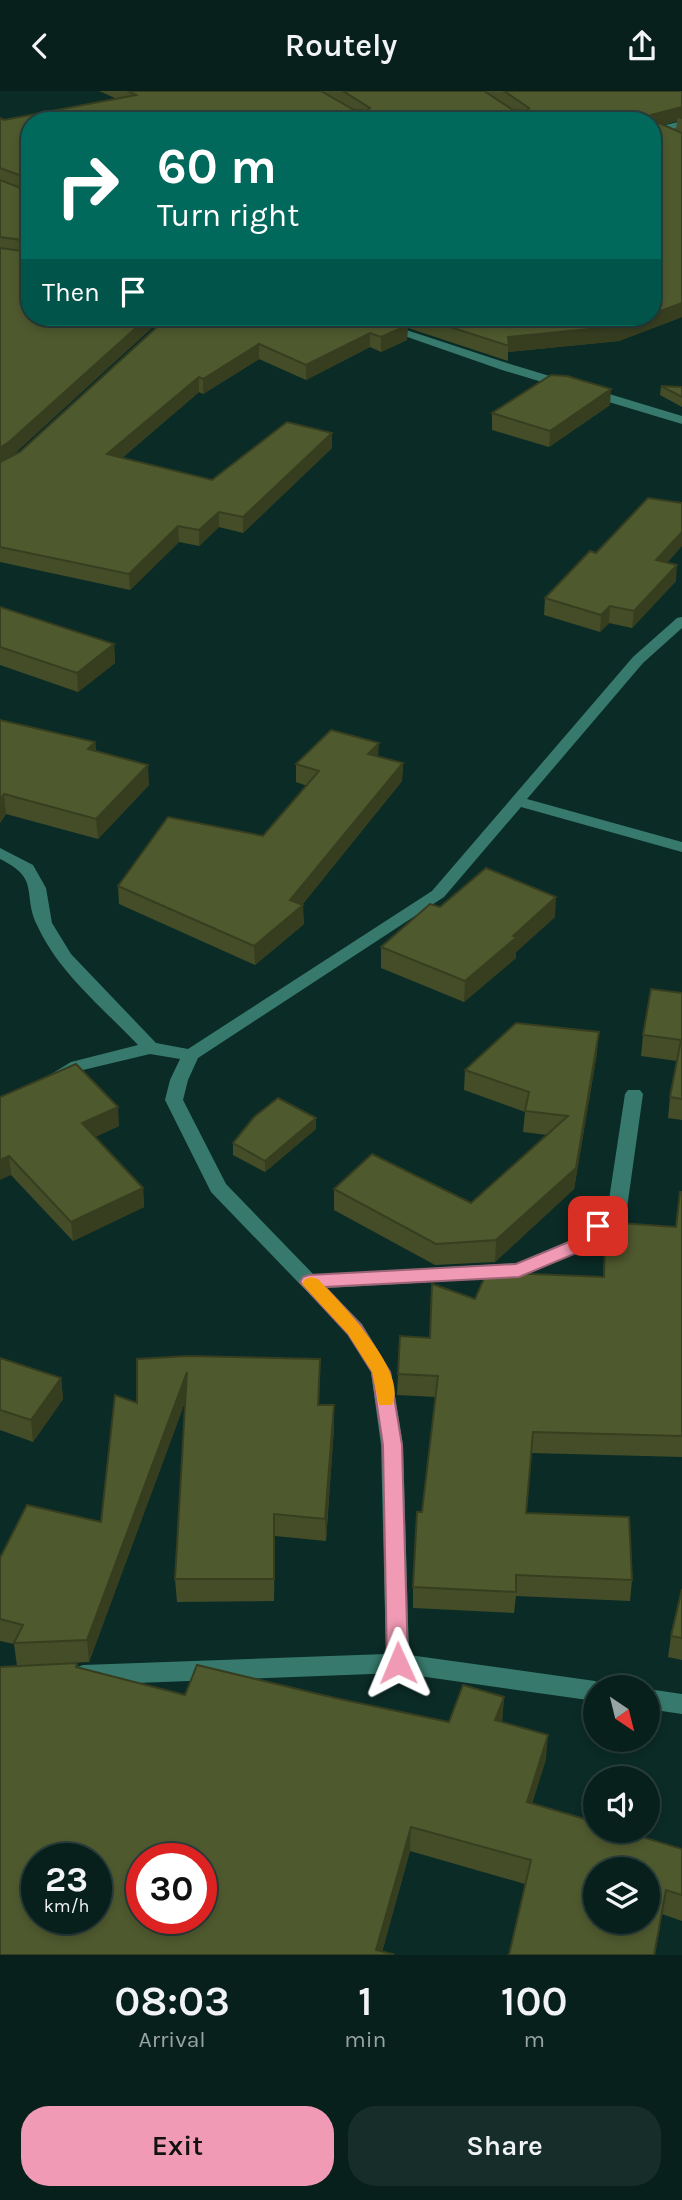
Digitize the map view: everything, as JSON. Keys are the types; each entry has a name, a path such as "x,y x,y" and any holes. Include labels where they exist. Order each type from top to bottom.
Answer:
{"street":[{"path":"661,130 682,124"},
{"path":"661,132 671,135"},
{"path":"383,326 506,367 682,420"},
{"path":"398,1663 393,1445 381,1372 355,1329 218,1187 174,1100 179,1080 191,1055 438,894 638,660 682,621"},
{"path":"516,801 682,847"},
{"path":"0,853 25,865 38,888 44,923 64,957 150,1048"},
{"path":"44,1082 77,1066 150,1048 191,1055"},
{"path":"309,1282 519,1270 580,1244 617,1208 635,1094"},
{"path":"54,1677 398,1663 583,1689"},
{"path":"660,1701 682,1704"}],"building":[{"path":"128,91 321,91 354,110 367,111 370,108 343,91 484,91 513,110 527,111 529,108 504,91 682,91 682,107 661,112 46,112 136,95"},
{"path":"21,117 21,176 0,168 0,118 4,120"},
{"path":"661,124 682,133 682,303 661,311"},
{"path":"0,180 21,188 21,240 0,237"},
{"path":"0,248 21,251 21,326 138,326 0,448"},
{"path":"158,326 406,326 381,337 370,333 306,365 259,344 203,379 199,377 107,454 212,480 287,422 332,433 243,517 219,512 199,530 178,526 129,574 0,547 0,462 20,452"},
{"path":"447,326 620,326 508,337 509,346"},
{"path":"551,375 567,376 611,389 550,431 492,413"},
{"path":"661,386 682,387 682,397"},
{"path":"648,498 682,503 682,532 656,560 677,565 634,611 610,606 601,615 545,598 590,551 596,553"},
{"path":"0,607 114,644 77,673 0,647"},
{"path":"0,720 95,742 88,749 148,765 96,819 4,794 0,800"},
{"path":"331,730 379,743 368,754 403,763 290,900 303,905 254,946 118,886 168,817 263,836 319,771 296,764"},
{"path":"486,868 556,897 513,936 517,937 465,981 381,947 430,904 440,907"},
{"path":"651,989 682,993 682,1099 670,1097 681,1040 643,1035"},
{"path":"516,1023 599,1032 576,1168 496,1240 436,1244 334,1189 372,1154 471,1203 568,1116 525,1111 529,1092 465,1070"},
{"path":"76,1064 118,1107 82,1123 143,1188 71,1222 9,1156 0,1160 0,1097"},
{"path":"278,1098 316,1118 265,1161 233,1143 254,1117"},
{"path":"680,1192 682,1436 533,1432 526,1513 629,1517 632,1580 516,1575 516,1592 413,1587 417,1512 422,1512 438,1376 398,1374 400,1336 430,1338 432,1284 475,1299 487,1272 604,1277 606,1222 676,1227"},
{"path":"188,1356 320,1359 318,1405 334,1405 325,1519 274,1514 274,1579 175,1579 187,1372 87,1640 14,1643 23,1625 0,1619 0,1558 27,1505 101,1522 115,1395 137,1403 137,1359"},
{"path":"0,1358 61,1378 31,1420 0,1410"},
{"path":"682,1589 682,1638 671,1636"},
{"path":"77,1663 76,1667 185,1695 197,1665 449,1722 463,1685 504,1697 495,1720 548,1735 527,1802 583,1818 583,1843 660,1842 682,1849 682,1895 666,1890 660,1922 660,1857 583,1857 583,1934 658,1934 654,1955 509,1955 531,1860 411,1827 376,1950 392,1955 0,1955 0,1667"}],"slow traffic":[{"path":"311,1284 355,1329 381,1372 386,1400"}],"route":[{"path":"398,1663 393,1445 381,1372 355,1329 309,1282 519,1270 580,1244 598,1226"}]}
